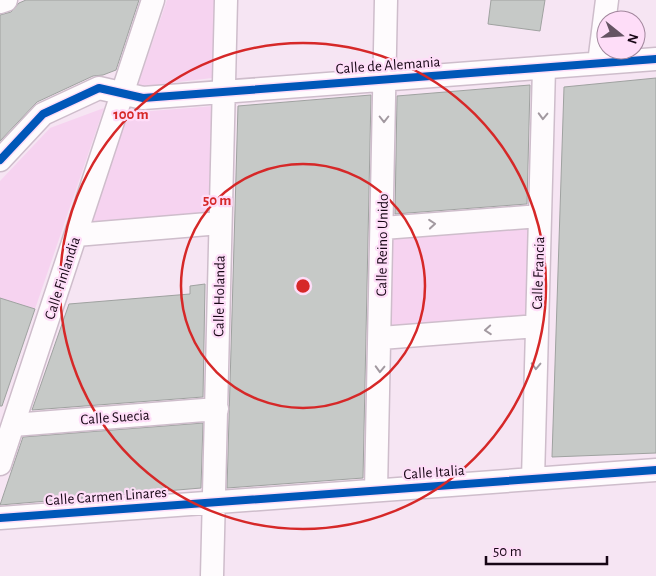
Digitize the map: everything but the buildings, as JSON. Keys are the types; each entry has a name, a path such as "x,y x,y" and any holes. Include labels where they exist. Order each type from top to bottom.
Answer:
{"street":[{"path":"0,2 6,0"},
{"name":"Calle Finlandia","path":"0,464 153,0"},
{"name":"Calle Holanda","path":"212,576 226,0"},
{"name":"Calle Reino Unido","path":"376,490 381,338 386,0"},
{"path":"599,63 607,0"},
{"name":"Calle de Alemania","path":"0,160 43,114 99,88 143,98 656,59"},
{"name":"Calle Francia","path":"533,479 544,68"},
{"path":"383,228 540,216"},
{"path":"76,235 220,223"},
{"path":"381,338 537,326"},
{"name":"Calle Suecia","path":"13,425 216,410"},
{"name":"Calle Italia","path":"214,502 656,470"},
{"name":"Calle Carmen Linares","path":"0,518 214,502"}],"shaded area":[{"path":"167,0 215,0 212,78 137,87"},
{"path":"213,106 209,213 90,225 126,113"},
{"path":"104,108 35,309 0,298 0,181 50,128"},
{"path":"532,225 528,317 391,326 393,239"}],"cycle path":[{"path":"0,160 43,114 99,88 143,98 656,59"},
{"path":"0,518 656,470"}]}
